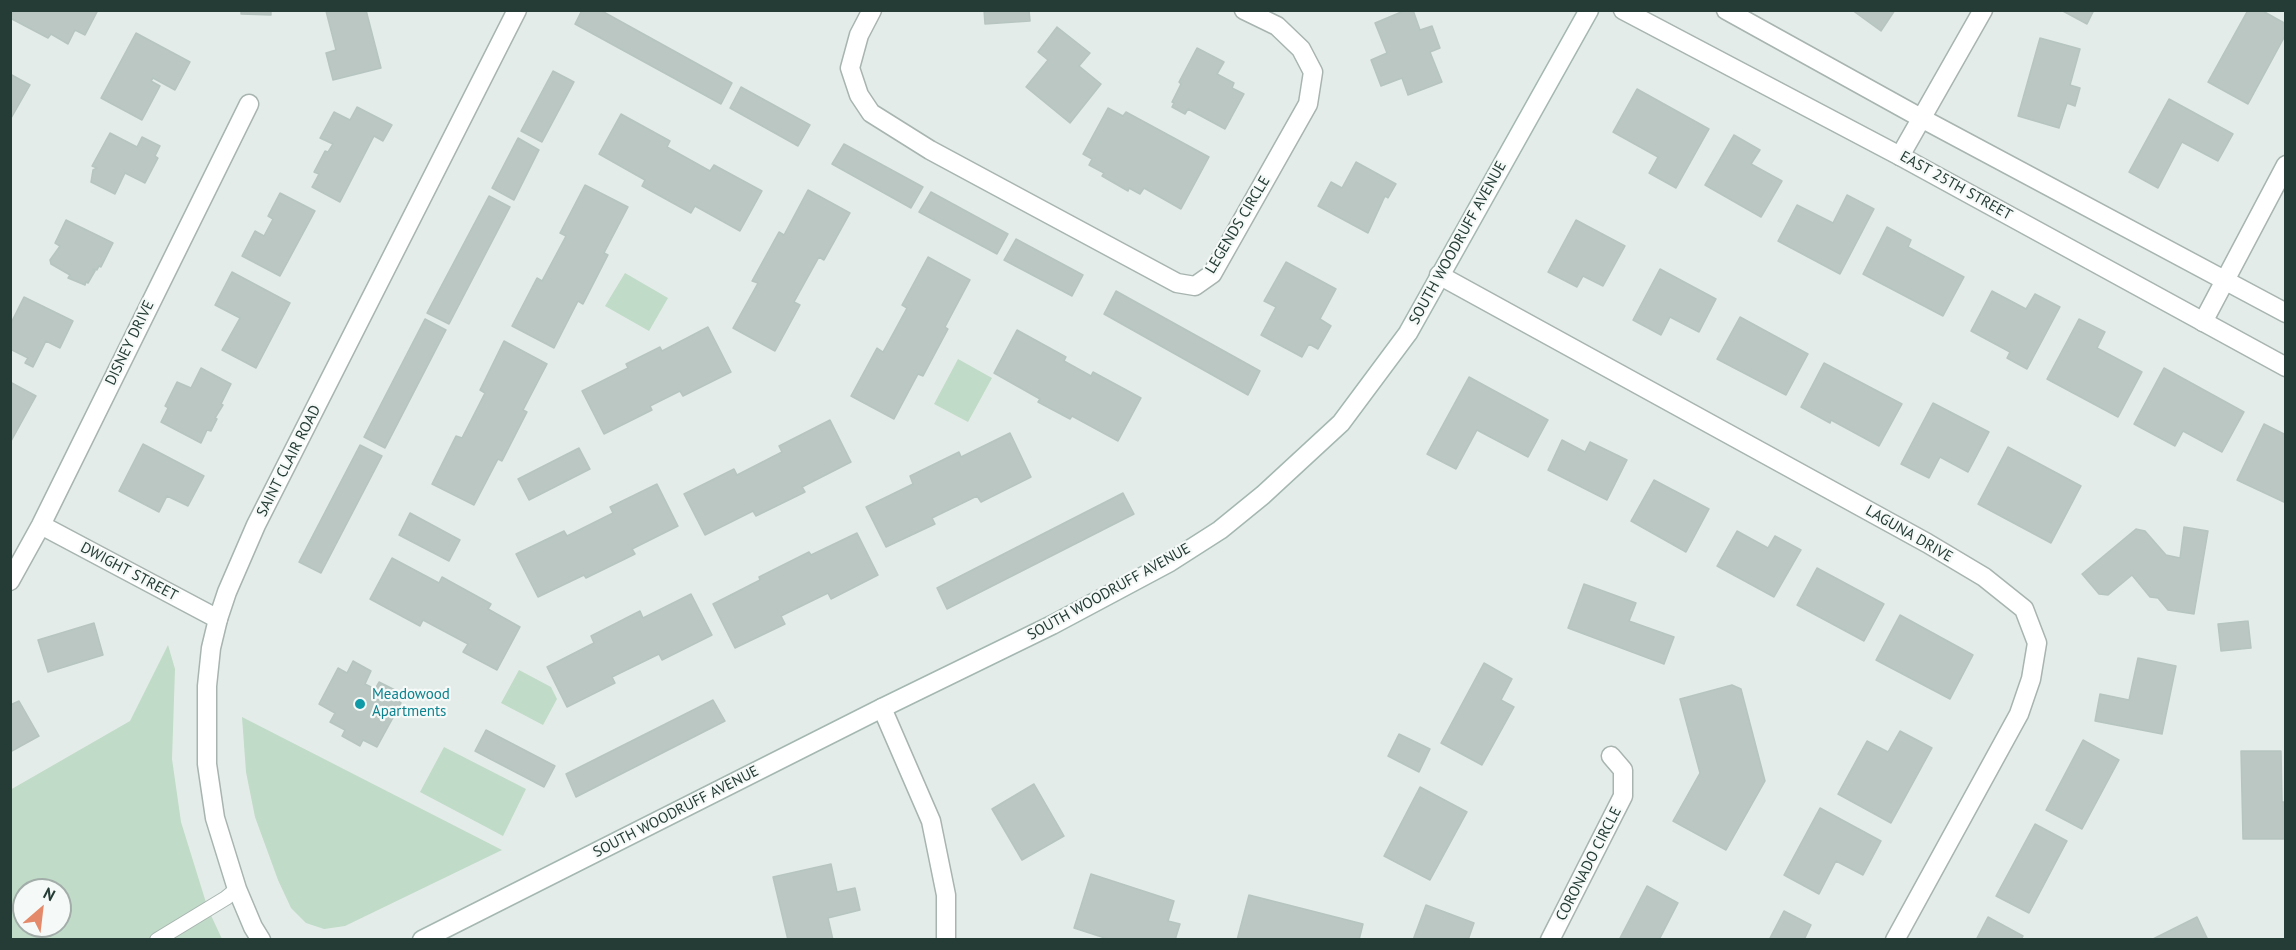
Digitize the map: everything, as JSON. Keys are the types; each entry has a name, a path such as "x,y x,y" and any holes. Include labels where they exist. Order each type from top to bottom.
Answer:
{"street":[{"name":"SAINT CLAIR ROAD","path":"261,939 237,889 215,818 207,764 207,686 211,648 218,619 256,525 517,10"},
{"name":"LEGENDS CIRCLE","path":"872,10 860,35 850,68 859,95 872,113 930,150 1177,283 1195,286 1212,274 1308,104 1313,72 1301,49 1277,26 1244,10"},
{"name":"SOUTH WOODRUFF AVENUE","path":"422,939 1052,625 1170,562 1220,530 1263,495 1341,423 1408,333 1588,10"},
{"name":"EAST 25TH STREET","path":"1623,10 1900,156 2286,367"},
{"path":"1726,10 2224,282 2286,313"},
{"path":"1900,156 1983,10"},
{"name":"DISNEY DRIVE","path":"10,581 41,525 249,104"},
{"path":"2203,322 2286,165"},
{"name":"LAGUNA DRIVE","path":"1439,275 1926,543 1984,577 2024,609 2037,643 2031,679 2019,714 1894,939"},
{"name":"DWIGHT STREET","path":"41,525 218,619"},
{"path":"882,708 931,821 946,895 946,939"},
{"name":"CORONADO CIRCLE","path":"1550,939 1623,796 1623,770 1611,756"}],"lane":[{"path":"158,939 237,889"}],"green space":[{"path":"625,273 668,298 649,331 605,306"},
{"path":"958,359 992,378 968,422 934,404"},
{"path":"168,645 175,669 172,759 181,822 208,909 222,939 11,939 10,790 130,721"},
{"path":"519,670 551,687 557,699 543,725 501,703"},
{"path":"242,717 502,850 345,926 324,929 306,923 291,908 255,817 246,772"},
{"path":"444,747 526,789 503,836 420,792"}],"building":[{"path":"14,10 98,10 85,35 75,30 68,44 51,34 48,38 10,18"},
{"path":"241,10 271,10 271,15 241,14"},
{"path":"366,10 381,68 333,80 326,53 336,50 326,11"},
{"path":"582,10 600,10 732,83 721,104 575,24"},
{"path":"984,10 1029,10 1030,21 985,24"},
{"path":"1406,10 1413,10 1420,30 1432,26 1440,48 1430,52 1442,82 1408,95 1402,78 1381,86 1371,60 1387,53 1375,23"},
{"path":"1852,10 1895,10 1881,31"},
{"path":"2061,10 2094,10 2087,24"},
{"path":"2248,10 2261,10 2286,24 2286,34 2248,104 2208,82"},
{"path":"1057,27 1090,53 1079,66 1101,84 1070,123 1026,87 1048,60 1038,52"},
{"path":"136,33 190,62 175,90 153,78 151,81 160,86 142,120 101,98"},
{"path":"2040,38 2080,49 2070,85 2080,88 2075,106 2067,103 2059,128 2018,116"},
{"path":"1197,48 1224,62 1217,74 1234,83 1232,88 1244,94 1225,129 1188,109 1185,114 1172,107 1174,103 1172,102 1181,84 1179,82"},
{"path":"553,71 574,82 542,142 521,131"},
{"path":"10,74 30,85 10,120"},
{"path":"741,87 810,125 798,146 730,108"},
{"path":"1637,89 1709,129 1676,188 1649,173 1658,157 1613,132"},
{"path":"2169,99 2233,134 2218,161 2182,142 2158,188 2129,172"},
{"path":"357,107 392,125 383,141 374,136 340,202 312,187 319,174 314,172 325,151 328,152 333,144 320,138 334,112 350,120"},
{"path":"1108,108 1123,116 1126,112 1209,157 1181,209 1144,188 1140,194 1129,188 1128,191 1102,176 1104,173 1089,165 1092,159 1083,154"},
{"path":"621,114 670,141 667,147 710,171 714,165 762,191 740,231 695,206 691,213 642,186 645,180 599,154"},
{"path":"110,133 137,147 142,137 160,146 155,156 158,158 145,183 125,173 115,194 91,182 93,170 97,168 92,166"},
{"path":"1734,135 1760,150 1751,164 1782,181 1761,217 1705,185"},
{"path":"518,138 539,150 514,200 492,188"},
{"path":"844,144 923,187 911,208 832,164"},
{"path":"1356,162 1396,184 1388,198 1385,196 1368,233 1318,206 1331,182 1342,188"},
{"path":"585,185 628,207 604,253 608,255 583,304 578,301 554,348 512,326 537,278 542,281 566,236 560,233"},
{"path":"808,190 850,213 824,260 819,257 794,302 800,305 775,351 733,328 758,283 752,281 779,232 784,235"},
{"path":"931,192 1008,234 997,254 919,212"},
{"path":"280,193 315,211 280,276 242,256 255,231 264,236 273,219 268,216"},
{"path":"1847,195 1874,209 1840,274 1778,241 1797,205 1833,223"},
{"path":"489,196 510,207 449,324 427,313"},
{"path":"66,220 113,243 101,267 99,266 97,270 93,269 95,271 85,285 68,278 70,275 51,264 50,260 60,246 55,243"},
{"path":"1576,220 1625,246 1603,286 1583,276 1577,287 1548,272"},
{"path":"1887,227 1911,240 1908,247 1964,277 1943,316 1863,274"},
{"path":"1016,239 1083,275 1072,296 1004,260"},
{"path":"928,257 970,280 923,376 918,374 894,419 851,396 877,348 883,352 907,308 902,305"},
{"path":"1286,262 1336,289 1320,319 1331,326 1318,349 1309,344 1302,357 1261,335 1276,307 1264,301"},
{"path":"1660,269 1716,299 1699,332 1670,317 1661,335 1633,320"},
{"path":"232,272 290,303 256,368 222,350 240,318 215,305"},
{"path":"1116,291 1260,371 1248,395 1104,314"},
{"path":"1992,291 2026,309 2035,294 2060,307 2027,369 2007,358 2010,352 1971,331"},
{"path":"24,297 73,321 60,348 46,341 33,367 25,363 28,358 10,349 10,325"},
{"path":"1740,317 1808,354 1786,395 1717,359"},
{"path":"425,319 446,330 385,448 364,437"},
{"path":"2079,319 2105,332 2097,348 2142,372 2118,417 2047,379"},
{"path":"708,327 731,372 683,396 680,391 650,406 652,410 604,434 582,391 628,368 626,364 660,347 662,351"},
{"path":"1017,330 1066,357 1064,361 1091,376 1093,372 1141,398 1118,441 1072,416 1070,419 1038,402 1040,399 994,373"},
{"path":"504,341 547,364 523,410 527,412 502,461 498,459 474,505 432,484 456,436 462,438 485,393 480,390"},
{"path":"1824,363 1902,404 1879,446 1801,407"},
{"path":"201,368 231,384 211,431 207,430 201,443 161,422 168,408 165,406 177,382 191,388"},
{"path":"2164,368 2244,412 2222,452 2183,431 2175,446 2134,424"},
{"path":"1469,377 1548,420 1528,457 1477,430 1456,469 1427,454"},
{"path":"10,382 36,396 10,443"},
{"path":"1933,403 1989,432 1968,472 1940,457 1929,478 1901,464"},
{"path":"830,420 851,462 802,487 805,492 756,516 753,511 705,535 684,494 734,469 737,475 782,452 779,446"},
{"path":"2264,424 2286,435 2286,503 2237,480"},
{"path":"1010,433 1031,477 981,502 977,496 932,518 935,524 886,547 866,507 913,484 910,476 959,452 961,457"},
{"path":"1562,440 1585,452 1590,442 1627,460 1607,500 1548,470"},
{"path":"143,444 204,476 188,506 167,496 159,512 119,491"},
{"path":"360,445 382,456 321,573 299,562"},
{"path":"2008,447 2081,486 2051,543 1978,504"},
{"path":"579,448 590,469 529,500 518,479"},
{"path":"1654,480 1709,509 1686,552 1631,521"},
{"path":"657,484 678,526 632,549 635,554 586,578 584,575 538,597 516,554 564,531 567,536 613,513 610,507"},
{"path":"1123,493 1134,514 947,609 937,588"},
{"path":"410,513 460,540 449,561 399,535"},
{"path":"2184,527 2208,531 2194,614 2168,610 2158,598 2150,597 2132,575 2108,595 2099,594 2082,574 2136,529 2145,531 2166,555 2180,558"},
{"path":"1737,531 1768,548 1775,536 1801,550 1774,597 1717,566"},
{"path":"857,533 878,575 831,599 828,593 781,616 785,624 735,648 713,604 760,580 759,577 809,552 811,555"},
{"path":"392,558 439,583 442,577 491,604 488,609 520,627 497,670 463,652 468,644 423,620 420,626 370,599"},
{"path":"1817,568 1884,604 1864,641 1797,605"},
{"path":"1584,584 1636,603 1629,621 1674,637 1664,664 1568,628"},
{"path":"691,594 712,635 662,660 659,654 612,677 615,683 567,707 547,667 594,643 591,636 640,611 643,618"},
{"path":"1900,615 1973,655 1950,699 1876,660"},
{"path":"2248,621 2251,648 2221,651 2218,624"},
{"path":"94,623 103,655 48,672 38,640"},
{"path":"2138,658 2176,666 2162,734 2095,721 2100,694 2129,700"},
{"name":"Meadowood Apartments","path":"353,661 371,671 365,684 375,689 379,682 397,691 393,698 401,703 377,747 363,740 360,746 342,736 345,730 330,722 335,713 319,704 338,668 347,673"},
{"path":"1484,663 1512,679 1501,700 1514,707 1482,765 1441,743"},
{"path":"1732,685 1741,689 1765,781 1726,850 1673,821 1700,773 1680,699"},
{"path":"713,700 725,721 576,797 566,774"},
{"path":"19,701 39,736 10,752 10,705"},
{"path":"486,730 555,766 544,787 475,751"},
{"path":"1900,731 1932,748 1891,823 1838,794 1867,741 1888,752"},
{"path":"1399,734 1430,749 1419,772 1388,756"},
{"path":"2083,740 2119,760 2082,829 2046,810"},
{"path":"2241,751 2281,751 2282,802 2286,802 2286,839 2243,839"},
{"path":"1034,784 1064,836 1022,860 992,809"},
{"path":"1420,787 1467,812 1430,880 1384,856"},
{"path":"1820,808 1881,841 1863,875 1836,861 1819,894 1784,875"},
{"path":"2035,824 2067,841 2029,913 1996,896"},
{"path":"831,864 837,892 855,888 860,910 828,918 833,940 788,940 773,877"},
{"path":"1091,874 1174,901 1168,921 1180,924 1175,940 1111,940 1074,928"},
{"path":"1647,886 1678,903 1659,940 1619,940"},
{"path":"1249,895 1363,924 1359,940 1237,940"},
{"path":"1426,905 1474,923 1468,940 1413,940"},
{"path":"1784,911 1811,925 1804,940 1769,940"},
{"path":"1988,917 2023,936 2021,940 1976,940"},
{"path":"2197,917 2208,940 2151,940"}],"place":[{"name":"Meadowood Apartments","path":"360,704"}]}
